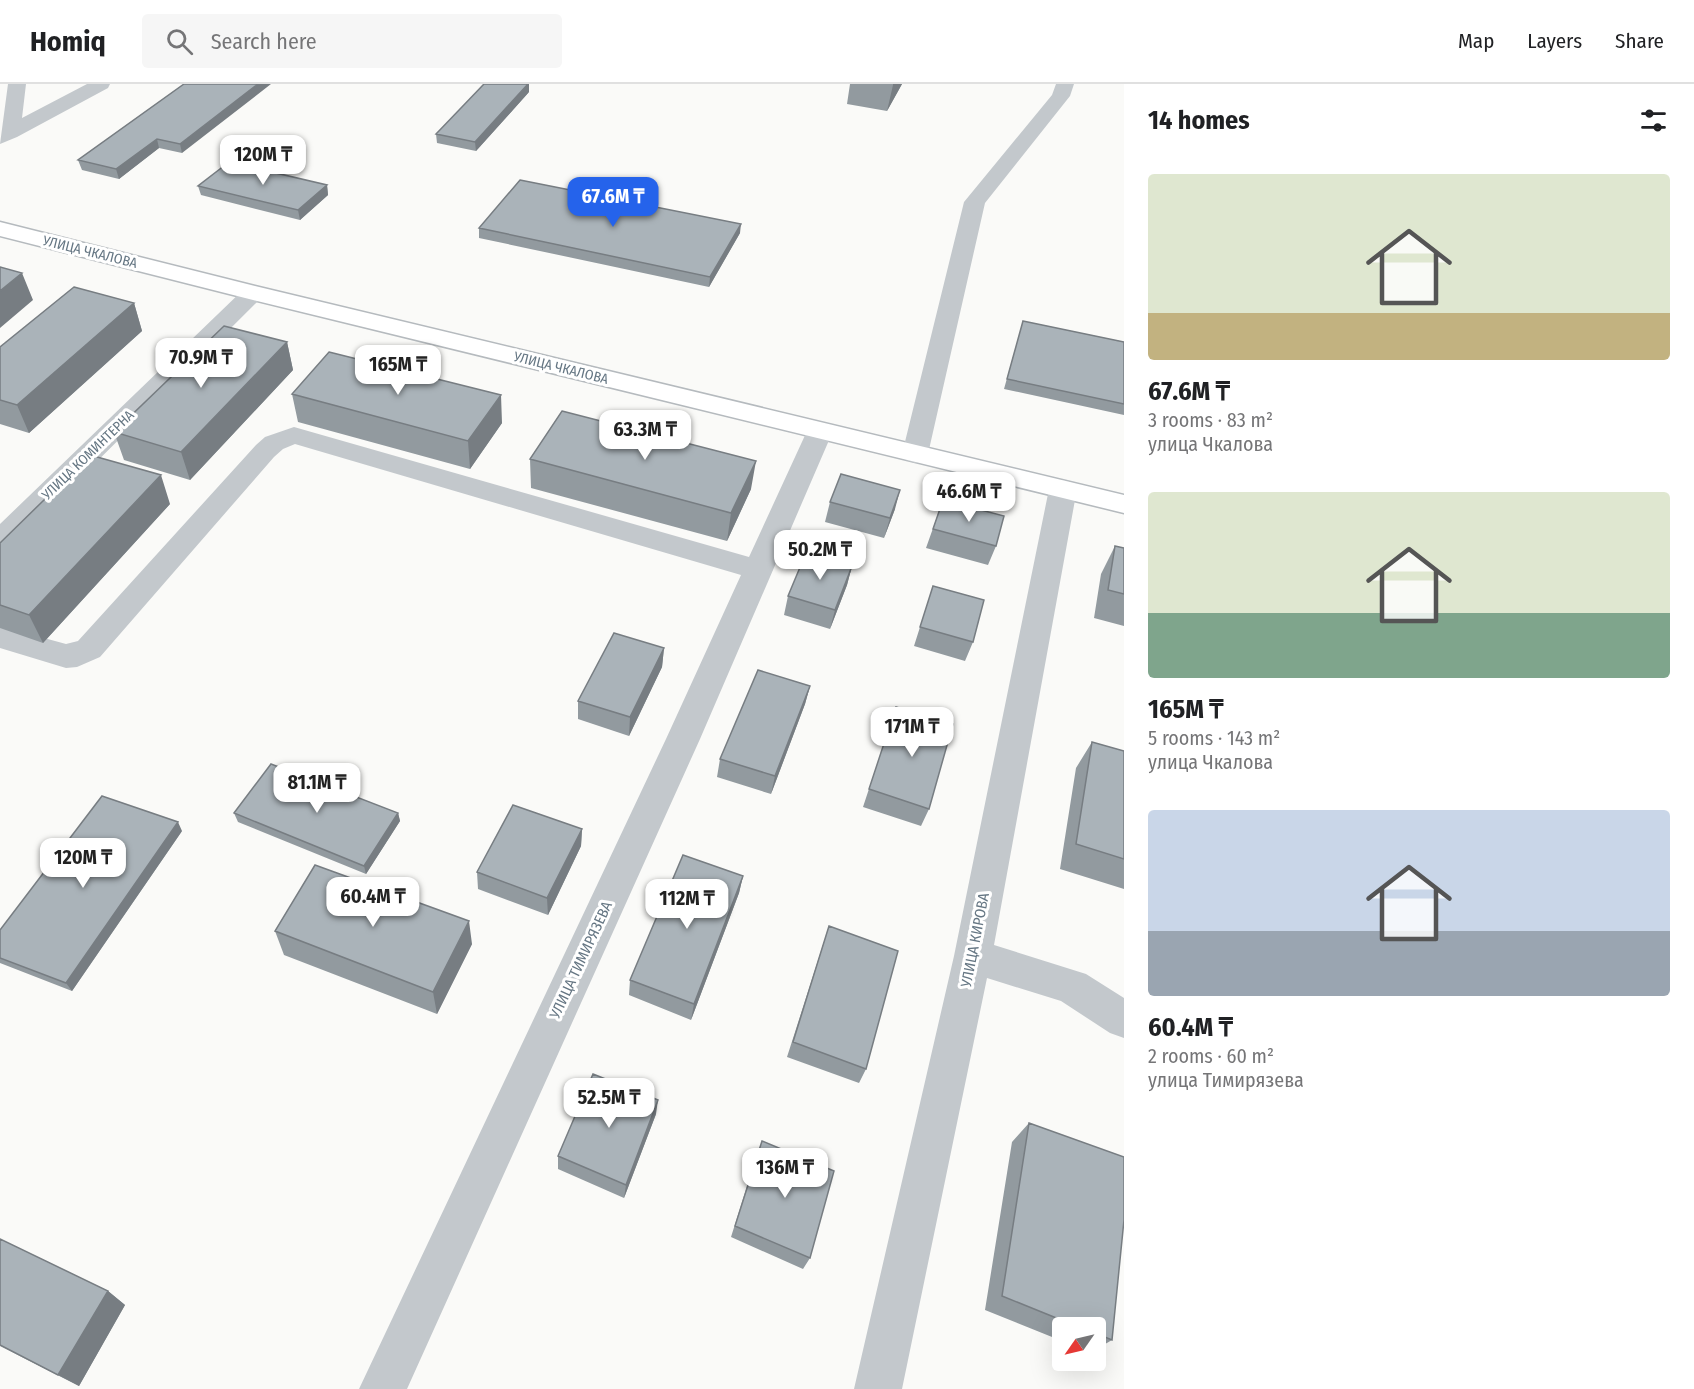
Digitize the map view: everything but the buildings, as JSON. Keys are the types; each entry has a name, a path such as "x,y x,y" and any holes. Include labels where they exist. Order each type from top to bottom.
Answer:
{"main road":[{"name":"УЛИЦА ЧКАЛОВА","path":"0,229 253,293 1124,504"}],"street":[{"path":"5,136 17,84"},
{"path":"5,136 101,84"},
{"path":"915,454 975,202 1060,96 1065,84"},
{"name":"УЛИЦА КОМИНТЕРНА","path":"0,541 253,293"},
{"name":"УЛИЦА ТИМИРЯЗЕВА","path":"382,1389 820,431"},
{"path":"0,638 66,656 77,655 89,649 265,451 274,443 294,435 758,570"},
{"name":"УЛИЦА КИРОВА","path":"878,1389 973,956 1063,489"},
{"path":"973,956 1072,987 1124,1020"}]}
